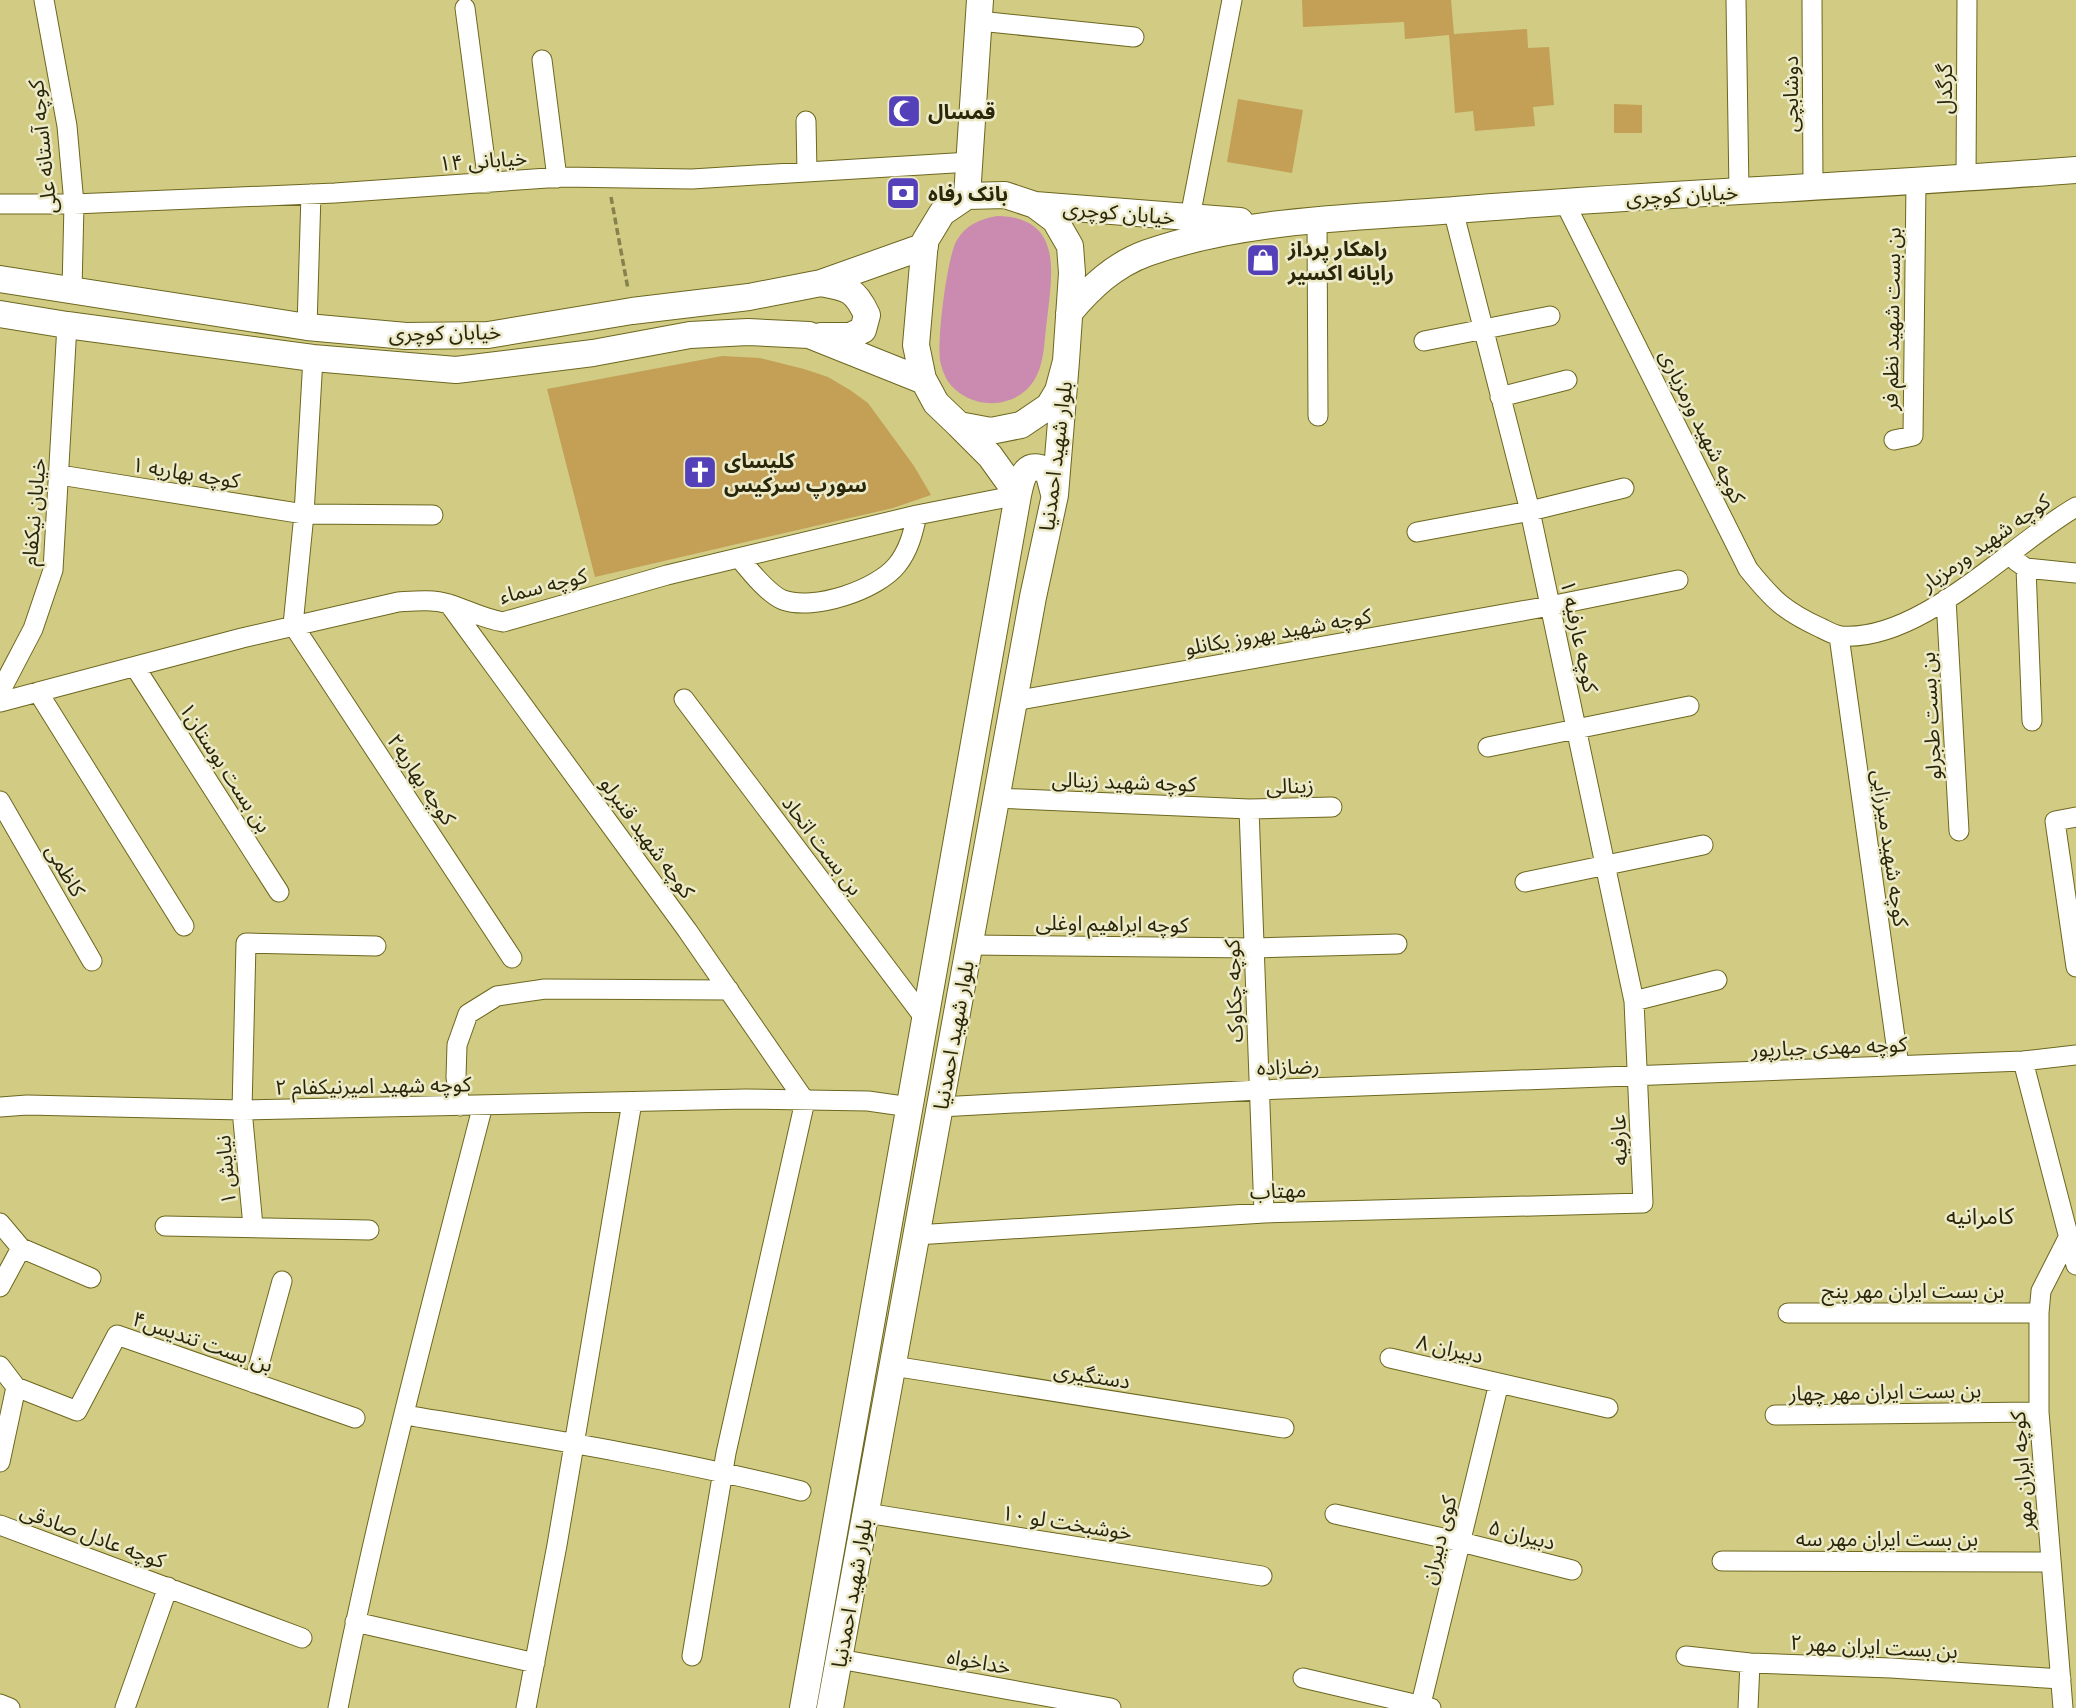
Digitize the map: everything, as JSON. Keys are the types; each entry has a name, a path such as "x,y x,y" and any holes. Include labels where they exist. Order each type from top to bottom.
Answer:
{"main road":[{"path":"967,196 979,11"},
{"name":"خیابان کوچری","path":"1069,313 1090,288 1113,270 1146,254 1204,237 1287,223 1564,201 1966,179 2076,170"},
{"path":"1004,195 1035,205 1055,220 1070,246 1072,273 1066,361 1058,391 1049,406 1021,425 992,431 959,425 936,403 924,381 916,345 925,241 942,213 967,196 1004,195"},
{"name":"خیابان کوچری","path":"1035,205 1287,223"},
{"name":"خیابان کوچری","path":"0,279 307,327 406,336 488,335 632,311 749,297 821,283 925,246"},
{"path":"808,335 850,336 863,330 867,315 859,298 846,287 821,283"},
{"name":"خیابان کوچری","path":"0,314 313,358 456,370 593,354 690,335 748,332 808,335 924,381"},
{"name":"بلوار شهید احمدنیا","path":"830,1708 1014,701 1055,495 1066,361"},
{"name":"بلوار شهید احمدنیا","path":"803,1708 1018,495 990,457 959,425"},
{"path":"1018,495 1022,476 1030,468 1038,466 1048,471 1055,495"}],"street":[{"name":"کوچه آستانه علی","path":"44,0 66,126 74,204 72,290"},
{"path":"1190,217 1232,0"},
{"path":"1736,0 1740,191"},
{"name":"دوشابچی","path":"1812,0 1813,188"},
{"name":"گرگدل","path":"1966,179 1967,0"},
{"path":"466,8 488,183"},
{"path":"979,11 1134,37"},
{"path":"542,61 557,178"},
{"path":"806,121 807,172"},
{"name":"خیابانی ۱۴","path":"0,204 74,204 311,194 557,178 692,178 970,162"},
{"name":"بن بست شهید نظم فر","path":"1894,440 1913,436 1916,182"},
{"path":"307,327 311,194"},
{"name":"کوچه شهید ورمزیاری","path":"1564,201 1748,569 1772,600 1801,619 1839,636"},
{"name":"کوچه عارفیه ۱","path":"1453,210 1530,510 1634,1001 1638,1076"},
{"path":"1317,221 1318,416"},
{"path":"1424,341 1550,316"},
{"name":"خیابان نیکفام","path":"0,692 33,629 53,570 67,325"},
{"path":"293,625 304,514 313,358"},
{"path":"1500,397 1567,380"},
{"name":"کوچه بهاریه ۱","path":"60,475 304,514 433,515"},
{"path":"1417,532 1623,488"},
{"name":"کوچه سماء","path":"0,702 293,625 398,602 423,600 449,604 481,618 503,622 667,575 917,515 1018,495"},
{"name":"کوچه شهید ورمزیار","path":"1839,636 1870,633 1912,620 2009,556 2057,518 2076,507"},
{"path":"740,559 757,579 782,599 814,603 864,589 896,566 909,545 917,515"},
{"path":"2009,556 2026,568 2076,573"},
{"path":"2026,568 2032,722"},
{"name":"کوچه شهید بهروز یکانلو","path":"1014,701 1550,606 1678,580"},
{"name":"بن بست طجرلو","path":"1946,599 1959,831"},
{"name":"کوچه شهید قنبرلو","path":"449,604 687,930 805,1101"},
{"name":"کوچه بهاریه۲","path":"293,625 512,958"},
{"name":"کوچه شهید میرزایی","path":"1839,636 1899,1066"},
{"name":"بن بست بوستان۱","path":"135,667 279,892"},
{"path":"38,692 184,926"},
{"name":"بن بست اتحاد","path":"684,699 926,1020"},
{"path":"1488,747 1689,706"},
{"name":"کوچه شهید زینالی","path":"996,799 1249,809"},
{"name":"کاظمی","path":"0,801 92,961"},
{"name":"زینالی","path":"1249,809 1332,807"},
{"name":"کوچه چکاوک","path":"1249,809 1264,1213"},
{"path":"2076,817 2055,821 2076,967"},
{"path":"1525,882 1703,845"},
{"name":"نیایش ۱","path":"253,1226 242,1110 246,943 376,946"},
{"name":"کوچه ابراهیم اوغلی","path":"969,945 1254,948 1397,944"},
{"path":"1634,1001 1717,980"},
{"path":"460,1106 456,1077 457,1045 468,1014 497,996 545,989 729,990"},
{"name":"کوچه مهدی جبارپور","path":"1638,1076 2023,1062 2076,1055"},
{"path":"2023,1062 2076,1262"},
{"name":"رضازاده","path":"940,1107 1259,1090 1638,1076"},
{"name":"عارفیه","path":"1638,1076 1643,1203"},
{"name":"کوچه شهید امیرنیکفام ۲","path":"0,1107 27,1105 242,1110 746,1099 868,1101 910,1107"},
{"path":"692,1656 726,1453 805,1101"},
{"path":"526,1708 632,1102"},
{"path":"338,1708 355,1622 483,1105"},
{"name":"مهتاب","path":"916,1235 1264,1213 1643,1203"},
{"path":"0,1223 21,1248 91,1278"},
{"path":"165,1226 369,1230"},
{"name":"کوچه ایران مهر","path":"2063,1708 2039,1412 2039,1313 2041,1291 2069,1236"},
{"path":"0,1287 21,1248"},
{"path":"254,1383 282,1281"},
{"name":"بن بست ایران مهر پنج","path":"1788,1313 2039,1313"},
{"name":"بن بست تندیس۴","path":"16,1387 77,1411 117,1335 355,1418"},
{"name":"دبیران ۸","path":"1390,1358 1608,1408"},
{"path":"0,1366 16,1387 0,1462"},
{"name":"دستگیری","path":"893,1366 1284,1429"},
{"name":"کوی دبیران","path":"1424,1707 1499,1383"},
{"name":"بن بست ایران مهر چهار","path":"1774,1415 2039,1412"},
{"path":"405,1415 574,1443 724,1472 801,1491"},
{"name":"خوشبخت لو ۱۰","path":"866,1513 1262,1576"},
{"name":"دبیران ۵","path":"1335,1514 1572,1570"},
{"name":"کوچه عادل صادقی","path":"0,1525 168,1587 125,1708"},
{"name":"بن بست ایران مهر سه","path":"1721,1560 2051,1562"},
{"path":"168,1587 302,1638"},
{"path":"355,1622 535,1663"},
{"name":"۲ بن بست ایران مهر","path":"1686,1656 1750,1663 1891,1668 2061,1679"},
{"name":"خداخواه","path":"839,1659 1111,1708"},
{"path":"1748,1708 1750,1663"},
{"path":"1303,1678 1424,1707"},
{"path":"0,1704 10,1708"}],"path":[{"path":"608,178 632,311"}],"shaded area":[{"path":"997,216 1019,219 1034,226 1044,237 1049,251 1051,284 1043,352 1037,375 1024,391 1014,398 990,403 966,397 956,390 947,380 939,350 946,280 953,249 965,230"}],"building":[{"path":"1302,0 1451,0 1454,34 1527,29 1528,48 1549,47 1554,105 1533,107 1535,126 1475,131 1473,111 1455,113 1449,35 1405,39 1404,22 1303,27"},
{"path":"1238,99 1303,110 1292,173 1227,162"},
{"path":"1614,104 1642,105 1642,133 1614,133"},
{"path":"722,356 760,358 804,369 828,377 850,390 868,403 914,466 931,495 893,508 595,577 547,389"}],"place":[{"name":"قمسال","path":"904,111"},
{"name":"بانک رفاه","path":"903,193"},
{"name":"راهکار پرداز رایانه اکسیر","path":"1263,260"},
{"name":"کلیسای سورپ سرکیس","path":"700,472"}],"district":[{"name":"کامرانیه","path":"1980,1215"}]}
